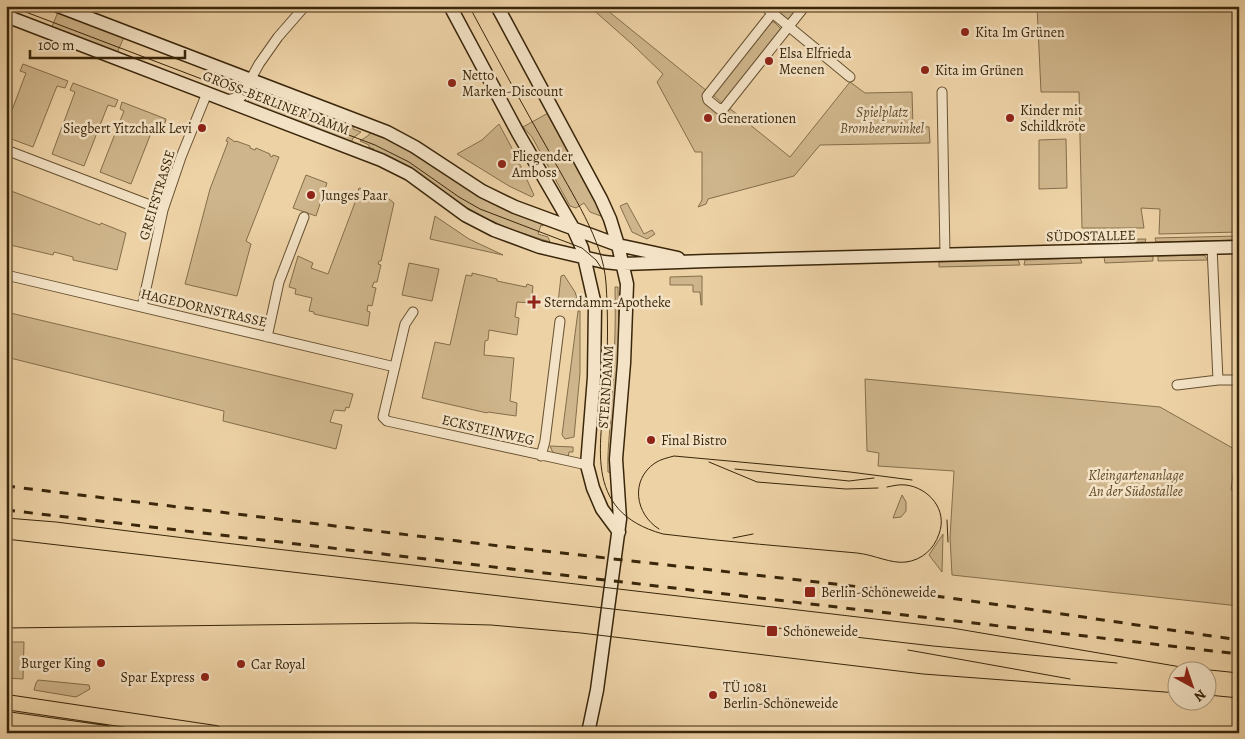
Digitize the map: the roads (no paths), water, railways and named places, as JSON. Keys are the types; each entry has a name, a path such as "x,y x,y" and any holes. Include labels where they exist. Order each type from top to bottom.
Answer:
{"main road":[{"name":"GROSS-BERLINER DAMM","path":"58,6 387,132 415,146 482,191 515,207 573,228"},
{"name":"STERNDAMM","path":"450,6 518,133 573,228 585,258 595,306 594,377 578,462 602,509 618,532"},
{"name":"STERNDAMM","path":"496,6 601,199 610,219 618,245 626,284 624,363 616,459 620,511 597,690 589,726"},
{"name":"GROSS-BERLINER DAMM","path":"6,16 381,160 409,174 465,215 494,230 548,249 585,258"},
{"path":"573,228 618,245"},
{"name":"SÜDOSTALLEE","path":"618,245 692,261"},
{"name":"SÜDOSTALLEE","path":"585,258 623,264 1239,246"},
{"path":"6,702 215,733"},
{"path":"6,719 105,733"},
{"path":"144,733 162,725"},
{"path":"580,733 589,726"}],"street":[{"path":"225,100 241,97 259,64 278,37 305,6"},
{"path":"764,6 776,10 789,26 850,77"},
{"path":"776,10 707,96 708,100 719,108 724,108 805,6"},
{"path":"942,92 945,254"},
{"name":"GREIFSTRASSE","path":"142,308 164,210 181,157 206,93"},
{"path":"6,150 164,210"},
{"path":"267,337 279,282 304,217"},
{"path":"1212,247 1218,380"},
{"name":"HAGEDORNSTRASSE","path":"6,276 395,367"},
{"path":"395,367 405,324 413,312"},
{"path":"541,456 545,441 560,321"},
{"name":"ECKSTEINWEG","path":"395,367 383,417 387,421 541,456 578,462"},
{"path":"1177,385 1218,380 1239,380"}],"tram line":[{"path":"10,6 375,145 409,162 459,197 480,209 582,248 596,260 602,269"},
{"path":"469,6 585,217 593,233 604,266 607,365 600,449 602,471 607,491 619,509 637,523 663,534 857,553 895,562 912,561 927,553 937,539 941,525 939,509 929,495 914,487 906,485 887,487"},
{"path":"659,529 645,515 639,497 639,487 647,470 655,463 674,456 850,472 912,480"},
{"path":"709,462 757,482 846,489 878,488"},
{"path":"735,469 849,481 874,478"},
{"path":"6,518 56,522 952,628 1181,667 1239,673"},
{"path":"947,520 948,542"},
{"path":"733,538 753,534"},
{"path":"6,539 933,646 1117,663"},
{"path":"6,628 413,623 491,625 581,633 923,674 1168,692"},
{"path":"908,650 1070,679"},
{"path":"1218,696 1239,698"}],"railway":[{"path":"6,486 483,544 913,593 1239,640"},
{"path":"6,510 1239,654"}],"place":[{"name":"Kita Im Grünen","path":"965,32"},
{"name":"Elsa Elfrieda Meenen","path":"769,61"},
{"name":"Kita im Grünen","path":"925,70"},
{"name":"Netto Marken-Discount","path":"452,83"},
{"name":"Generationen","path":"708,118"},
{"name":"Kinder mit Schildkröte","path":"1010,118"},
{"name":"Siegbert Yitzchalk Levi","path":"202,128"},
{"name":"Fliegender Amboss","path":"502,164"},
{"name":"Junges Paar","path":"311,195"},
{"name":"Sterndamm-Apotheke","path":"534,302"},
{"name":"Final Bistro","path":"651,440"},
{"name":"Berlin-Schöneweide","path":"810,592"},
{"name":"Schöneweide","path":"772,631"},
{"name":"Burger King","path":"101,663"},
{"name":"Car Royal","path":"241,664"},
{"name":"Spar Express","path":"205,677"},
{"name":"TÜ 1081 Berlin-Schöneweide","path":"713,695"}],"park label":[{"name":"Spielplatz Brombeerwinkel","path":"882,120"},
{"name":"Kleingartenanlage An der Südostallee","path":"1136,484"}]}
